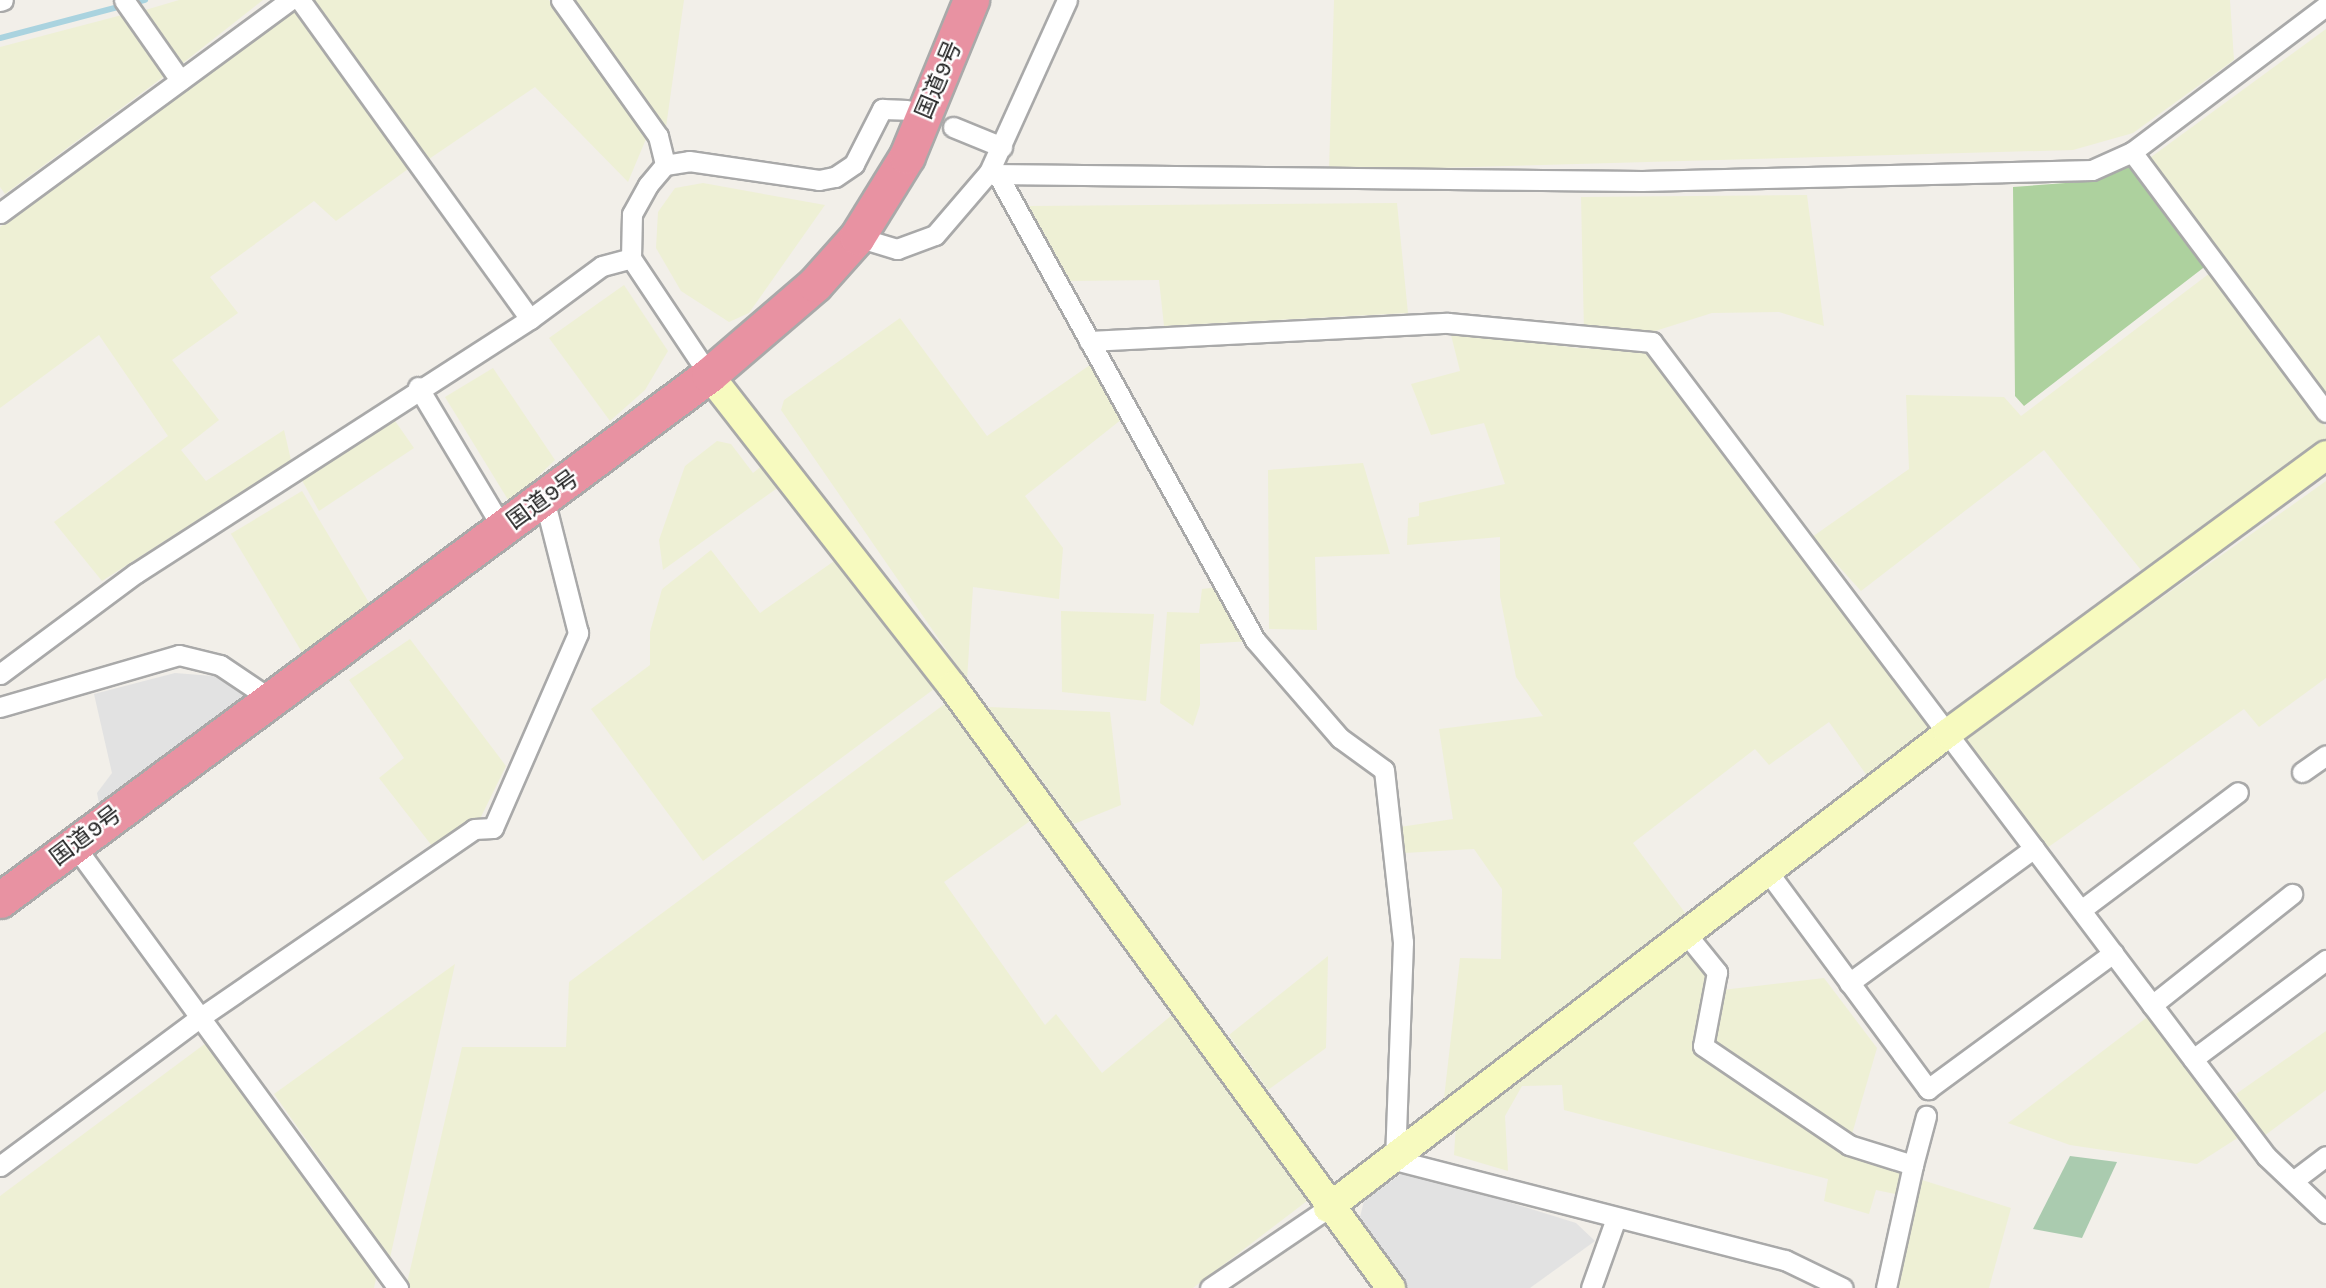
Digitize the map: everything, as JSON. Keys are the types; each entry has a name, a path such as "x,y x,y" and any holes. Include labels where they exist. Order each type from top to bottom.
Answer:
{"highway":[{"name":"国道9号","path":"0,900 269,698 544,499 709,375 815,284 857,237 907,156 971,0"}],"street":[{"path":"124,0 180,80"},
{"path":"2,207 290,0"},
{"path":"300,0 530,319"},
{"path":"561,0 658,136 665,166"},
{"path":"857,237 897,249 918,245 995,175 1002,146 1067,0"},
{"path":"995,175 1642,181 2092,170 2132,152 2326,6"},
{"path":"907,110 882,109 854,164 835,177 819,180 689,161 665,166 632,214 631,258 709,375 952,686 1328,1208 1391,1288"},
{"path":"953,127 1002,146"},
{"path":"2132,152 2326,412"},
{"path":"995,175 1255,640 1340,738 1384,769 1403,942 1395,1160"},
{"path":"0,674 136,573 418,387 530,319 602,266 631,258"},
{"path":"1089,341 1448,323 1652,342 2266,1156 2326,1213"},
{"path":"418,387 503,529"},
{"path":"1210,1288 1395,1160 1948,733 2326,455"},
{"path":"0,1166 198,1019 474,830 493,828 578,633 544,499"},
{"path":"0,707 179,655 220,665 269,698"},
{"path":"2302,772 2326,755"},
{"path":"2081,910 2238,792"},
{"path":"74,845 198,1019 398,1288"},
{"path":"1849,983 2034,848"},
{"path":"1768,873 1928,1088 2113,953"},
{"path":"2152,1004 2292,894"},
{"path":"1687,935 1717,972 1703,1046 1849,1145 1913,1165"},
{"path":"2193,1059 2326,960"},
{"path":"1886,1288 1926,1116"},
{"path":"2293,1181 2326,1156"},
{"path":"1395,1160 1615,1221 1785,1260 1843,1288"},
{"path":"1591,1288 1615,1221"}],"green space":[{"path":"179,0 263,0 183,63 142,11"},
{"path":"314,0 549,0 646,139 628,182 535,87 429,159"},
{"path":"570,0 684,0 666,127"},
{"path":"1334,0 2230,0 2234,60 2133,133 2073,150 1329,171"},
{"path":"289,10 297,11 415,164 336,221 314,201 210,277 238,313 172,360 219,420 181,450 206,481 284,430 291,460 102,581 54,522 168,436 99,335 0,408 0,227"},
{"path":"122,15 166,75 5,194 0,187 0,47"},
{"path":"2326,29 2326,394 2147,160"},
{"path":"2128,165 2207,265 2024,406 2015,396 2013,187 2092,181"},
{"path":"703,183 825,205 749,313 729,322 681,291 656,248 658,212 675,188"},
{"path":"1807,195 1824,326 1779,312 1712,313 1652,332 1584,332 1581,197"},
{"path":"1397,203 1408,313 1164,326 1159,280 1068,281 1029,206"},
{"path":"2210,273 2326,427 2326,441 2145,575 2044,450 1861,591 1812,537 1909,469 1906,395 2004,397 2021,416"},
{"path":"624,285 668,351 645,390 610,421 549,338"},
{"path":"900,318 987,436 1090,365 1122,419 1025,496 1063,548 1059,599 973,587 967,680 781,410 784,400"},
{"path":"1450,331 1577,348 1651,351 1927,720 1929,736 1870,780 1829,722 1769,765 1755,749 1633,843 1686,914 1443,1107 1460,958 1501,959 1502,889 1474,849 1404,853 1400,827 1453,819 1439,729 1543,716 1516,677 1500,596 1500,537 1407,545 1408,518 1419,516 1419,503 1505,484 1484,423 1431,435 1411,384 1460,371"},
{"path":"493,368 555,460 510,503 445,397"},
{"path":"393,418 414,448 319,511 299,475"},
{"path":"717,441 731,444 753,473 763,465 780,486 663,570 659,540 685,466"},
{"path":"1363,463 1390,554 1315,557 1317,630 1269,629 1268,470"},
{"path":"2326,481 2326,678 2259,727 2244,709 2047,848 1964,738"},
{"path":"302,491 374,610 302,653 231,534"},
{"path":"711,550 760,613 837,559 934,689 703,861 591,709 650,665 650,632 662,589"},
{"path":"1219,587 1251,641 1200,644 1200,705 1193,726 1160,703 1167,612 1199,613 1202,589"},
{"path":"1061,611 1154,614 1146,701 1062,692"},
{"path":"410,639 506,766 479,821 436,851 379,778 404,758 349,680"},
{"path":"946,703 1030,821 944,882 1045,1025 1056,1014 1102,1073 1172,1015 1307,1201 1193,1288 410,1288 407,1283 462,1047 566,1047 569,982"},
{"path":"988,707 1110,712 1121,805 1074,824"},
{"path":"1687,947 1708,975 1694,1051 1849,1153 1906,1169 1900,1195 1876,1190 1869,1214 1824,1201 1828,1179 1564,1110 1562,1085 1522,1086 1505,1116 1508,1171 1454,1155 1456,1123"},
{"path":"1328,956 1326,1048 1268,1090 1229,1035"},
{"path":"455,964 390,1258 274,1094"},
{"path":"1824,978 1877,1048 1852,1134 1710,1041 1722,990"},
{"path":"2150,1015 2239,1137 2197,1164 2070,1145 2008,1123"},
{"path":"2326,1031 2326,1090 2264,1136 2236,1094"},
{"path":"206,1043 216,1047 377,1274 374,1288 0,1288 0,1196"},
{"path":"2070,1156 2117,1162 2082,1238 2033,1229"},
{"path":"1919,1179 2011,1208 1989,1288 1895,1288"}],"shaded area":[{"path":"175,673 213,676 253,697 101,814 97,793 112,773 94,694"},
{"path":"1406,1170 1576,1223 1595,1241 1530,1288 1402,1288 1358,1225 1364,1201"}],"waterway":[{"path":"0,38 145,0"}]}
